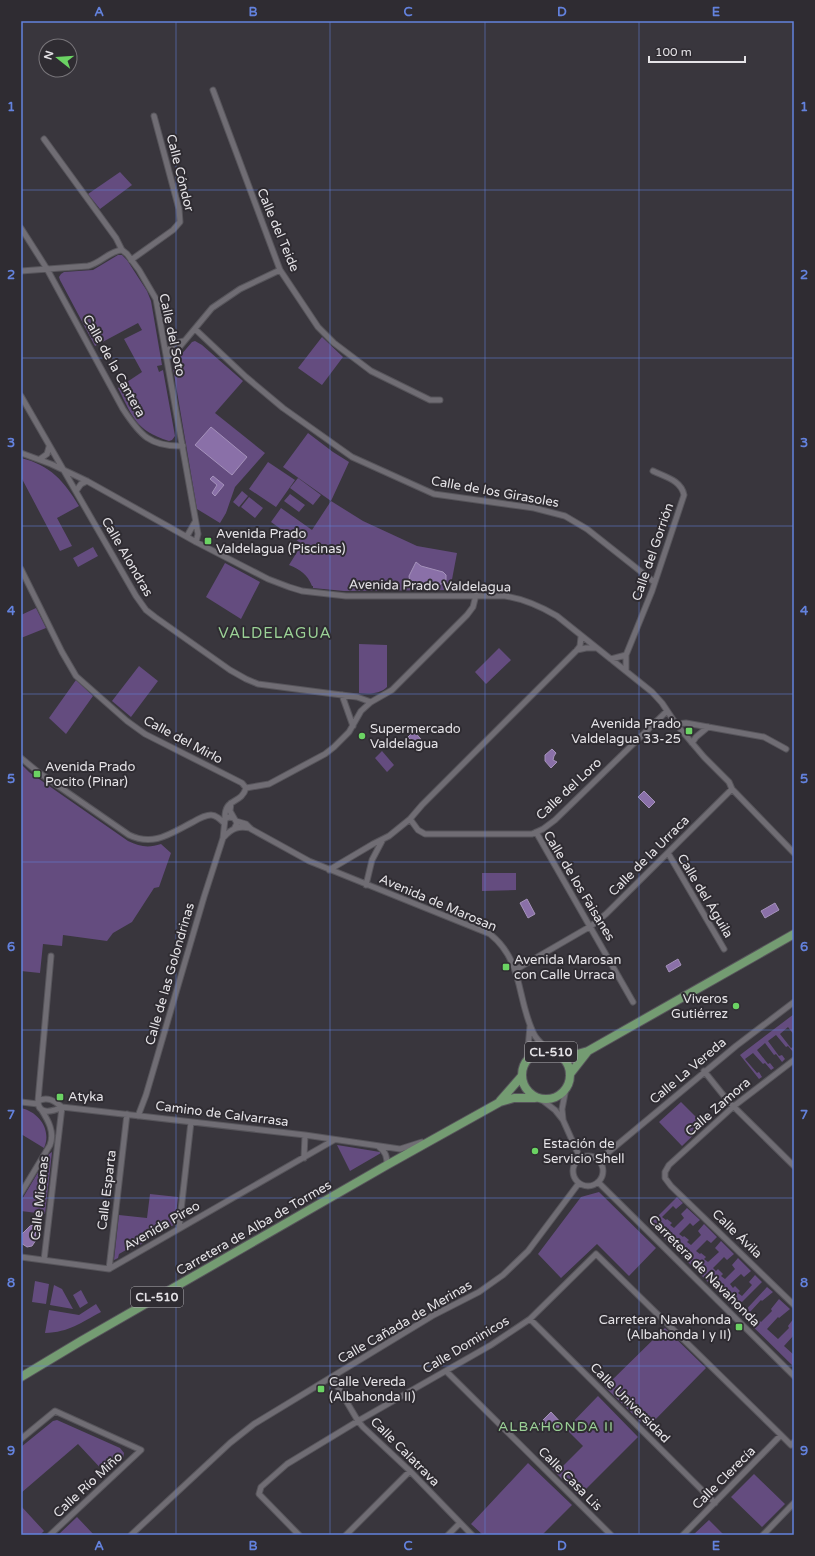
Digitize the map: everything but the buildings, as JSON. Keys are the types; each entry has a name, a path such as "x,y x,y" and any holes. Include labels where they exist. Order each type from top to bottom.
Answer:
{"main road":[{"name":"CL-510","path":"554,1053 564,1060 568,1066 570,1074 569,1081 566,1088 559,1096 551,1099 539,1099 528,1093 523,1085 521,1077 523,1066 527,1059 535,1053 542,1051 574,1055 588,1051 794,934"},
{"name":"CL-510","path":"570,1074 588,1051"},
{"name":"Carretera de Alba de Tormes","path":"500,1102 521,1077"},
{"name":"Carretera de Alba de Tormes","path":"21,1378 81,1341 387,1165 500,1102 514,1098 539,1099"}],"street":[{"name":"Calle del Teide","path":"213,90 280,270 318,327 334,343 371,371 430,400 440,400"},
{"name":"Calle Cóndor","path":"131,260 173,230 180,222 179,209 154,116"},
{"name":"Calle del Soto","path":"44,139 116,238 122,250 125,251 156,299 196,521 198,534 196,542"},
{"name":"Calle de la Cantera","path":"21,228 48,268 124,409 136,428 145,438 157,443 169,446 183,446"},
{"path":"21,271 88,266 96,264 116,250 122,250"},
{"path":"166,354 177,350 212,308 240,289 280,270"},
{"name":"Calle de los Girasoles","path":"195,329 246,377 283,408 352,457 434,494 534,508 565,516 587,529 654,582"},
{"path":"163,338 176,343 185,341"},
{"path":"166,354 176,343"},
{"name":"Calle Alondras","path":"21,396 136,596 148,612 230,670 258,684 357,697 371,702"},
{"path":"40,459 47,454 50,447"},
{"name":"Avenida Prado Valdelagua","path":"21,453 40,459 87,481 196,542 268,579 302,591 346,596 505,596 530,602 557,616 581,637 652,692 692,743 729,782 732,789 794,853"},
{"name":"Calle del Gorrión","path":"626,671 626,655 654,582 684,495 683,489 678,483 653,471"},
{"path":"76,490 81,484 87,481"},
{"path":"187,536 196,521"},
{"name":"Calle del Mirlo","path":"21,569 62,652 76,676 109,706 141,731 242,783 246,788"},
{"path":"228,825 225,812 227,806 243,795 246,788 269,784 325,754 343,738 353,726 361,712 371,702 392,690 459,624 473,607 476,596"},
{"path":"329,870 373,844 382,841 410,819 422,805 577,650 580,646 581,637"},
{"path":"577,650 597,648"},
{"path":"611,659 626,655"},
{"path":"342,695 353,726"},
{"name":"Calle del Loro","path":"536,832 543,829 555,820 667,711"},
{"path":"676,724 686,723 764,737 786,749"},
{"path":"692,743 696,737 708,727"},
{"path":"21,758 38,772 129,836 137,839 153,840 163,837 206,815 216,816 228,825 251,829"},
{"name":"Calle de la Urraca","path":"515,970 591,926 606,914 732,789"},
{"path":"231,803 230,811 235,819"},
{"path":"228,825 229,817 235,819"},
{"path":"228,825 235,819"},
{"name":"Avenida de Marosan","path":"235,819 308,861 490,934 503,946 511,959 530,1025 536,1037 554,1053"},
{"name":"Calle de los Faisanes","path":"410,819 418,830 425,834 516,835 536,832 633,1002"},
{"name":"Calle de las Golondrinas","path":"138,1116 146,1095 204,897 228,825"},
{"path":"366,885 373,858 382,841"},
{"path":"365,849 371,853 373,858"},
{"name":"Calle del Águila","path":"668,853 724,949"},
{"path":"21,1193 55,1138 39,1104 51,956"},
{"name":"Calle La Vereda","path":"599,1160 704,1071 794,1002"},
{"name":"Avenida de Marosan","path":"527,1059 530,1025"},
{"name":"Calle Zamora","path":"665,1178 666,1172 670,1166 734,1106 794,1060"},
{"path":"704,1071 734,1106 794,1166"},
{"path":"563,1120 562,1109 566,1088"},
{"path":"39,1104 43,1098 51,1099 62,1107"},
{"path":"539,1099 555,1110 563,1120 580,1158"},
{"path":"21,1102 39,1104 47,1112 57,1109 57,1103"},
{"name":"Camino de Calvarrasa","path":"57,1109 62,1107 127,1114 305,1135 400,1149 433,1139"},
{"name":"Calle Micenas","path":"44,1260 55,1138 62,1107"},
{"name":"Calle Esparta","path":"109,1269 127,1114"},
{"path":"179,1228 191,1122"},
{"path":"304,1158 305,1135"},
{"name":"Avenida Pireo","path":"109,1269 334,1140"},
{"path":"379,1146 387,1157 387,1165"},
{"path":"590,1156 599,1160 603,1171 598,1182 592,1185 584,1185 579,1183 574,1177 573,1168 576,1162 580,1158 590,1156"},
{"name":"Calle Ávila","path":"665,1178 794,1305"},
{"name":"Carretera de Navahonda","path":"598,1182 794,1376"},
{"name":"Calle Cañada de Merinas","path":"131,1535 230,1443 254,1424 432,1316 479,1292 504,1275 528,1251 579,1183"},
{"name":"Calle Dominicos","path":"299,1535 259,1494 261,1487 287,1464 358,1421 491,1345 530,1319 596,1254 781,1435"},
{"path":"21,1257 109,1269"},
{"name":"Calle Universidad","path":"530,1319 714,1503"},
{"name":"Calle Casa Lis","path":"446,1371 611,1535"},
{"name":"Calle Calatrava","path":"332,1377 358,1421 410,1471 472,1535"},
{"name":"Calle Río Miño","path":"21,1439 55,1411 141,1450 50,1535"},
{"path":"781,1435 791,1445 794,1442"},
{"name":"Calle Clerecía","path":"683,1535 781,1435"},
{"path":"346,1535 410,1471"},
{"path":"763,1535 794,1503"},
{"path":"448,1535 460,1523"}],"shaded area":[{"path":"120,172 132,185 100,209 88,194"},
{"path":"118,255 122,255 127,260 147,291 151,301 162,365 157,366 159,372 163,370 175,436 169,441 149,432 136,421 118,388 142,372 124,339 142,330 138,323 95,346 59,277 64,272 93,270"},
{"path":"322,337 343,357 322,385 298,368"},
{"path":"195,341 202,345 243,381 215,413 265,453 235,487 226,513 220,523 197,509 173,368 174,363 192,342"},
{"path":"211,427 247,457 232,475 195,445"},
{"path":"308,433 349,462 331,501 283,467"},
{"path":"21,458 40,465 55,475 68,489 79,506 57,518 72,546 60,551 21,477"},
{"path":"268,462 295,480 276,507 249,489"},
{"path":"213,476 224,485 215,496 212,493 217,485 210,479"},
{"path":"298,478 321,495 313,505 290,488"},
{"path":"242,491 248,496 239,507 233,502"},
{"path":"290,494 305,505 299,512 284,501"},
{"path":"249,497 263,508 255,518 241,507"},
{"path":"331,501 363,521 417,546 457,553 450,590 344,591 313,588 308,578 303,573 289,565 302,544 271,522 281,508 312,530"},
{"path":"93,547 98,556 78,567 73,558"},
{"path":"416,562 421,566 443,572 446,575 446,580 439,585 434,586 424,586 410,583 409,576"},
{"path":"225,563 260,582 241,619 206,597"},
{"path":"36,608 46,628 21,638 21,615"},
{"path":"359,644 387,645 387,687 381,691 359,693"},
{"path":"499,648 511,660 486,684 475,672"},
{"path":"139,666 158,681 131,717 112,701"},
{"path":"76,680 93,696 66,734 49,718"},
{"path":"414,731 424,743 418,748 408,737"},
{"path":"552,749 556,753 553,760 557,762 551,768 545,761 545,755"},
{"path":"382,751 394,765 387,772 375,758"},
{"path":"21,764 29,772 128,841 144,846 161,844 171,853 159,887 154,888 132,922 113,933 107,941 63,935 62,946 43,944 40,973 21,971"},
{"path":"644,791 655,802 649,808 638,797"},
{"path":"482,873 516,873 516,890 482,891"},
{"path":"527,899 535,914 528,918 520,903"},
{"path":"775,903 779,910 765,918 761,911"},
{"path":"678,959 681,965 669,972 666,966"},
{"path":"794,1014 794,1035 788,1027 780,1034 791,1048 793,1047 794,1053 788,1046 786,1047 776,1035 768,1041 779,1056 782,1055 785,1059 782,1062 776,1054 774,1055 765,1043 757,1050 768,1064 770,1063 774,1068 771,1070 753,1053 745,1059 757,1073 759,1072 762,1077 759,1079 740,1055"},
{"path":"681,1102 704,1125 682,1146 659,1122"},
{"path":"21,1108 33,1113 45,1128 46,1141 44,1148 21,1134"},
{"path":"337,1145 380,1152 381,1153 350,1171"},
{"path":"52,1152 45,1214 21,1211 21,1201 49,1154"},
{"path":"599,1192 656,1248 629,1276 597,1244 561,1278 538,1254 581,1197"},
{"path":"150,1194 178,1197 175,1224 169,1226 137,1247 133,1246 119,1254 118,1258 114,1260 119,1215 147,1218"},
{"path":"677,1197 683,1203 676,1209 673,1206 662,1217 672,1223 670,1225 674,1228 684,1218 681,1214 687,1208 700,1220 693,1226 690,1223 679,1234 689,1240 687,1242 691,1245 701,1235 698,1231 704,1224 717,1237 711,1243 707,1240 696,1251 706,1257 704,1259 708,1262 719,1252 715,1248 721,1241 734,1254 727,1260 724,1257 713,1268 716,1271 718,1269 723,1274 721,1276 725,1279 735,1269 732,1265 738,1258 751,1271 744,1277 741,1274 730,1284 733,1288 735,1286 740,1291 738,1293 742,1296 752,1285 749,1282 755,1275 762,1282 735,1309 650,1224"},
{"path":"33,1225 35,1227 36,1240 32,1246 27,1247 21,1243 21,1235"},
{"path":"35,1281 49,1284 46,1304 32,1302"},
{"path":"54,1285 62,1289 73,1309 50,1305"},
{"path":"767,1287 773,1292 762,1301 761,1300 750,1312 761,1322 772,1311 771,1309 779,1299 790,1309 779,1318 778,1317 767,1329 778,1339 789,1328 788,1326 794,1318 794,1335 784,1346 794,1355 794,1367 741,1315"},
{"path":"81,1290 88,1303 80,1308 73,1295"},
{"path":"96,1304 101,1312 68,1329 45,1333 49,1310 79,1315"},
{"path":"665,1328 706,1368 647,1428 605,1387"},
{"path":"598,1396 638,1437 579,1496 543,1460 549,1455 562,1467 583,1446 566,1429"},
{"path":"551,1412 564,1426 558,1433 547,1422 542,1427 539,1424"},
{"path":"57,1420 120,1448 124,1453 123,1459 106,1474 78,1444 21,1493 21,1447 53,1421"},
{"path":"528,1463 572,1505 542,1535 483,1535 471,1524"},
{"path":"754,1474 785,1504 762,1527 731,1497"},
{"path":"21,1506 44,1531 40,1535 21,1535"},
{"path":"77,1517 94,1535 58,1535"},
{"path":"709,1520 724,1535 693,1535"}],"place":[{"name":"Avenida Prado Valdelagua (Piscinas)","path":"208,541"},
{"name":"Avenida Prado Valdelagua 33-25","path":"689,731"},
{"name":"Supermercado Valdelagua","path":"362,736"},
{"name":"Avenida Prado Pocito (Pinar)","path":"37,774"},
{"name":"Avenida Marosan con Calle Urraca","path":"506,967"},
{"name":"Viveros Gutiérrez","path":"736,1006"},
{"name":"Atyka","path":"60,1097"},
{"name":"Estación de Servicio Shell","path":"535,1151"},
{"name":"Carretera Navahonda (Albahonda I y II)","path":"739,1327"},
{"name":"Calle Vereda (Albahonda II)","path":"321,1389"}],"district":[{"name":"VALDELAGUA","path":"275,633"},
{"name":"ALBAHONDA II","path":"556,1426"}]}
